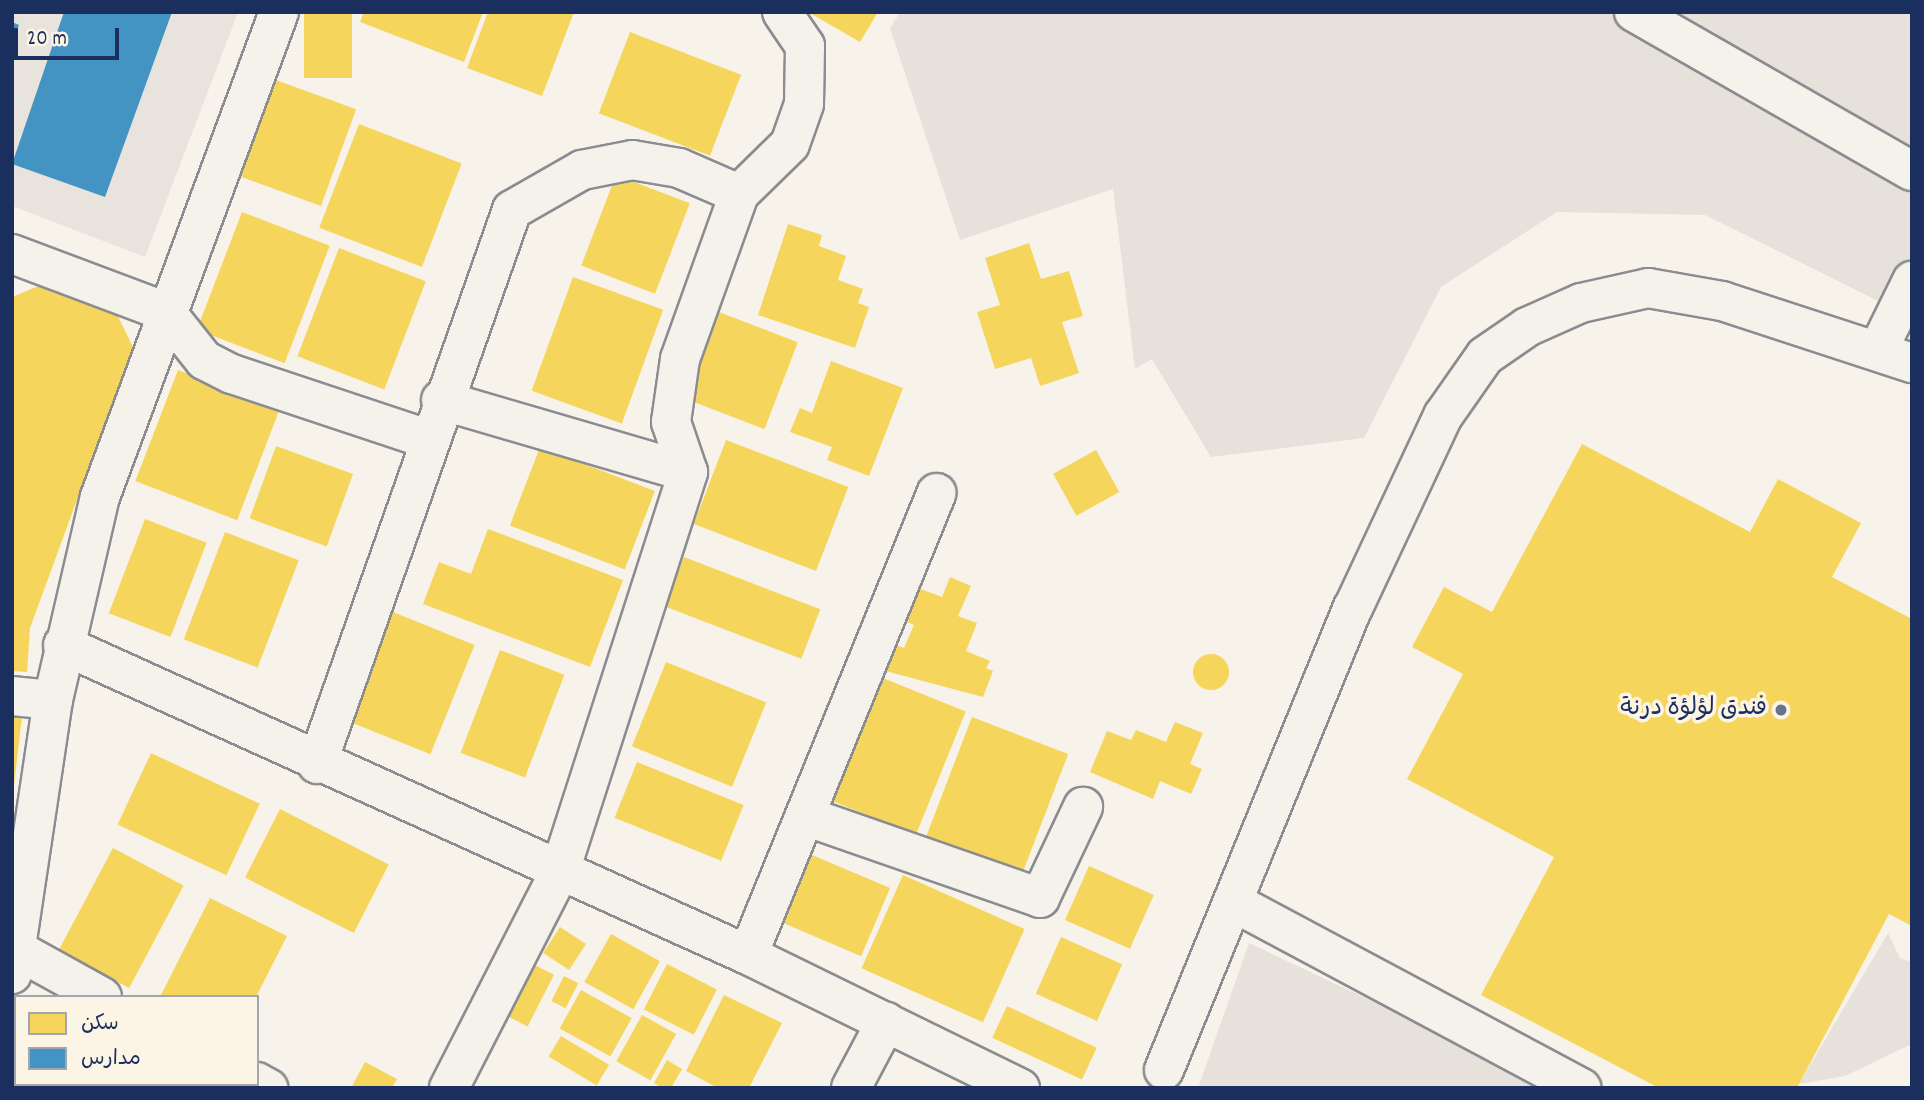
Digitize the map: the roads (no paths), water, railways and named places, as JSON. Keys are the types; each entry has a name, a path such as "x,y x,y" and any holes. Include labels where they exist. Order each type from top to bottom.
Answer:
{"street":[{"path":"97,995 15,962 63,645 100,497 278,12"},
{"path":"449,1088 560,871 688,472 671,422 671,397 739,194 790,144 804,104 805,46 782,12"},
{"path":"1634,12 1912,172"},
{"path":"317,764 426,439 512,210 539,189 582,170 632,160 679,168 739,194"},
{"path":"12,254 166,312 204,360 232,374 426,439"},
{"path":"1164,1070 1353,608 1443,416 1485,356 1527,327 1581,303 1648,288 1722,301 1895,355 1912,281"},
{"path":"441,400 688,472"},
{"path":"748,956 937,493"},
{"path":"63,645 317,764 748,956 1020,1088"},
{"path":"12,696 53,700"},
{"path":"805,816 1040,898 1083,807"},
{"path":"1233,902 1582,1088"},
{"path":"851,1088 886,1023"}],"place":[{"name":"فندق لؤلؤة درنة","path":"1781,710"}]}
